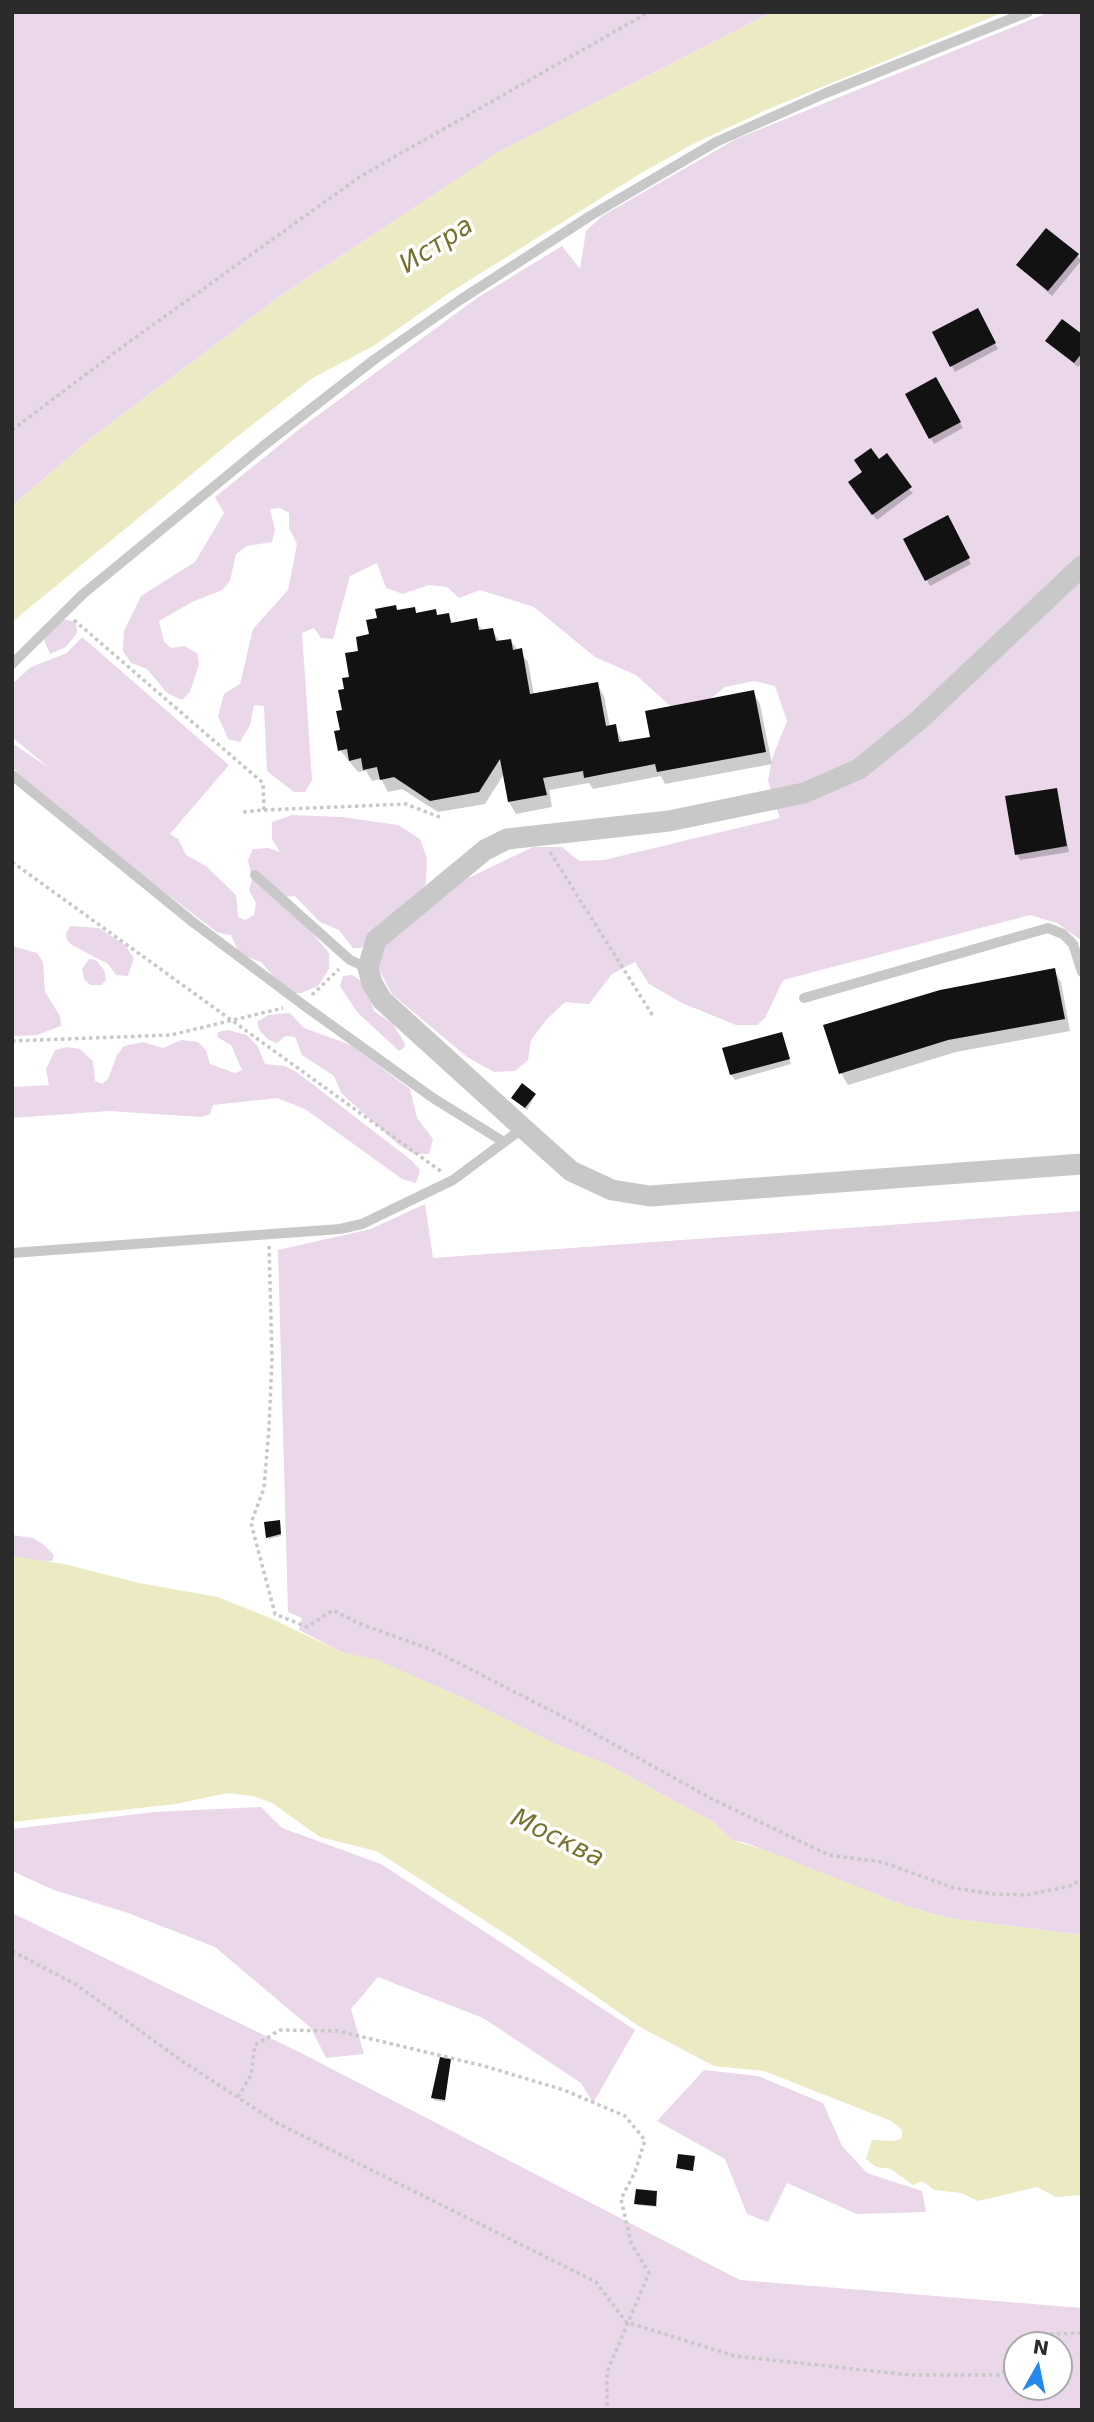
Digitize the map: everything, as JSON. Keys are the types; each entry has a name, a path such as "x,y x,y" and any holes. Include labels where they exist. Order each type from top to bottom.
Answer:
{"street":[{"path":"1082,565 919,720 859,769 804,793 669,821 508,839 485,850 376,940 369,956 359,964 382,1000 570,1171 612,1190 650,1196 1082,1164"}],"lane":[{"path":"12,664 65,612 262,447 375,359 590,216 716,142 826,93 1028,12"},
{"path":"12,775 194,923 302,1004 433,1098 504,1142"},
{"path":"255,875 359,964"},
{"path":"804,998 1048,928 1063,934 1073,944 1082,972"},
{"path":"12,1253 340,1229 362,1224 453,1180 523,1128"}],"path":[{"path":"12,430 128,342 361,176 649,12"},
{"path":"65,612 263,783 264,810"},
{"path":"242,812 406,804 442,818"},
{"path":"542,834 545,845 653,1016"},
{"path":"12,862 36,876 231,1021 453,1180"},
{"path":"12,1041 171,1035 302,1004 359,964"},
{"path":"269,1233 272,1358 264,1488 251,1523 275,1614 307,1627 333,1610 446,1657 581,1726 712,1799 829,1855 882,1862 954,1888 994,1894 1027,1895 1070,1886 1082,1879"},
{"path":"12,1951 77,1986 238,2098 289,2129 596,2282 626,2322 735,2356 897,2374 999,2375 1003,2372"},
{"path":"238,2098 251,2074 255,2045 280,2030 338,2031 484,2066 564,2090 625,2116 645,2140 635,2172 621,2199 631,2244 649,2273 607,2372 607,2410"}],"shaded area":[{"path":"12,12 772,12 495,154 276,299 90,439 12,506"},
{"path":"1050,12 1082,12 1082,941 1057,923 1030,915 783,980 765,1018 757,1025 736,1025 682,1003 649,984 635,962 612,974 589,1004 565,1002 531,1040 528,1060 515,1071 494,1072 467,1057 392,994 375,962 383,942 443,890 533,847 562,847 579,861 604,860 780,818 768,781 772,759 787,721 775,686 754,681 725,687 700,707 678,713 636,675 595,657 534,607 480,590 459,598 447,587 429,585 403,594 386,588 377,563 350,576 333,639 321,638 314,628 302,633 312,780 305,792 294,792 267,771 264,706 254,705 250,725 240,742 228,739 218,716 224,694 240,684 253,629 288,590 297,544 289,528 289,513 280,508 270,509 275,530 272,542 247,546 236,554 230,581 222,590 192,602 159,621 164,642 171,648 184,646 197,653 199,664 190,692 182,700 167,693 147,669 131,663 123,651 124,631 141,596 195,562 224,513 215,497 302,427 477,298 562,246 580,269 586,231 602,216 736,139"},
{"path":"63,619 76,622 77,633 66,647 50,654 44,640 50,630"},
{"path":"82,637 229,765 170,834 178,839 186,855 206,866 236,895 238,917 245,920 254,915 256,903 249,890 252,880 248,860 253,849 268,848 280,852 272,839 272,822 292,815 342,817 398,825 420,839 427,859 426,884 392,922 361,948 353,948 339,930 320,922 295,896 282,897 329,953 329,969 318,986 301,993 288,993 261,962 239,954 231,935 218,933 134,869 35,790 12,767 12,743 49,768 12,737 12,684 31,667 67,653"},
{"path":"71,926 99,928 125,945 134,958 128,976 116,975 108,964 72,945 67,940 66,933"},
{"path":"12,946 37,953 43,962 45,992 60,1016 61,1026 37,1035 12,1036"},
{"path":"89,959 96,960 104,970 106,980 101,985 90,985 84,979 82,969"},
{"path":"352,975 365,983 374,1011 393,1024 405,1044 404,1048 399,1051 357,1012 340,986 343,976"},
{"path":"290,1013 304,1028 351,1045 410,1089 417,1118 433,1139 429,1154 414,1154 399,1145 341,1093 334,1076 302,1055 295,1037 285,1036 277,1043 269,1040 260,1031 257,1022 268,1015"},
{"path":"228,1030 247,1035 258,1047 265,1064 285,1066 298,1073 411,1160 420,1170 416,1183 402,1179 305,1109 277,1098 213,1105 210,1114 201,1117 109,1111 12,1118 12,1087 49,1085 46,1069 55,1050 67,1047 80,1049 93,1061 95,1081 102,1084 108,1079 117,1055 124,1046 143,1042 163,1048 182,1040 198,1042 206,1050 210,1064 235,1073 242,1070 231,1045 217,1037 218,1032"},
{"path":"425,1204 433,1258 1082,1211 1082,1935 947,1918 903,1905 746,1843 732,1840 713,1822 606,1764 557,1745 465,1699 376,1660 343,1653 299,1630 302,1618 288,1612 278,1250 371,1229"},
{"path":"12,1535 33,1538 44,1545 54,1555 52,1561 12,1560"},
{"path":"261,1807 282,1828 381,1864 635,2030 593,2103 581,2083 483,2018 378,1977 351,2009 364,2054 326,2058 311,2028 215,1947 128,1913 54,1890 12,1871 12,1829 154,1812"},
{"path":"12,1913 299,2052 740,2280 1082,2308 1082,2410 12,2410"},
{"path":"704,2070 758,2076 823,2103 842,2146 867,2173 922,2191 926,2212 857,2214 787,2183 768,2222 747,2214 725,2159 657,2121"}],"water":[{"name":"Истра","path":"772,12 1004,12 766,110 691,145 638,175 449,293 375,345 311,379 12,622 12,506 90,439 276,299 495,154"},
{"name":"Москва","path":"12,1556 64,1564 139,1583 217,1597 268,1617 343,1653 375,1659 465,1699 557,1745 606,1764 713,1822 732,1840 770,1852 903,1905 947,1918 1082,1935 1082,2195 1056,2197 1037,2187 978,2201 961,2193 934,2190 922,2181 913,2185 891,2169 876,2167 866,2159 872,2140 894,2141 902,2138 902,2130 891,2121 764,2071 714,2066 640,2027 515,1940 376,1851 320,1837 272,1803 253,1796 227,1793 176,1804 12,1822"}],"building":[{"path":"1046,228 1079,254 1048,291 1016,265"},
{"path":"978,308 996,343 950,367 932,332"},
{"path":"1062,319 1082,334 1082,353 1074,363 1045,341"},
{"path":"936,377 961,422 929,439 905,394"},
{"path":"871,448 879,459 887,453 912,487 872,515 848,482 862,472 854,460"},
{"path":"948,515 970,558 925,581 903,539"},
{"path":"396,605 397,610 415,607 416,613 436,609 437,615 449,613 451,623 477,618 479,630 493,628 496,641 511,639 513,650 522,648 530,694 598,682 606,726 616,724 619,742 650,737 645,711 754,690 766,752 657,772 655,764 584,778 583,771 543,778 547,795 508,802 500,759 479,792 430,801 394,777 380,780 377,767 363,770 361,758 349,761 347,749 338,751 334,731 340,730 336,711 342,710 338,690 344,689 342,678 349,677 345,653 358,651 356,637 369,634 366,620 377,618 375,609"},
{"path":"1057,788 1067,846 1015,855 1005,796"},
{"path":"1055,968 1065,1019 948,1040 839,1074 823,1025 940,990"},
{"path":"782,1032 790,1059 730,1075 722,1048"},
{"path":"522,1083 536,1094 525,1108 511,1098"},
{"path":"280,1520 281,1534 266,1538 264,1522"},
{"path":"440,2057 451,2059 445,2100 431,2098"},
{"path":"678,2154 695,2156 693,2171 676,2168"},
{"path":"636,2189 657,2191 656,2206 634,2204"}]}
